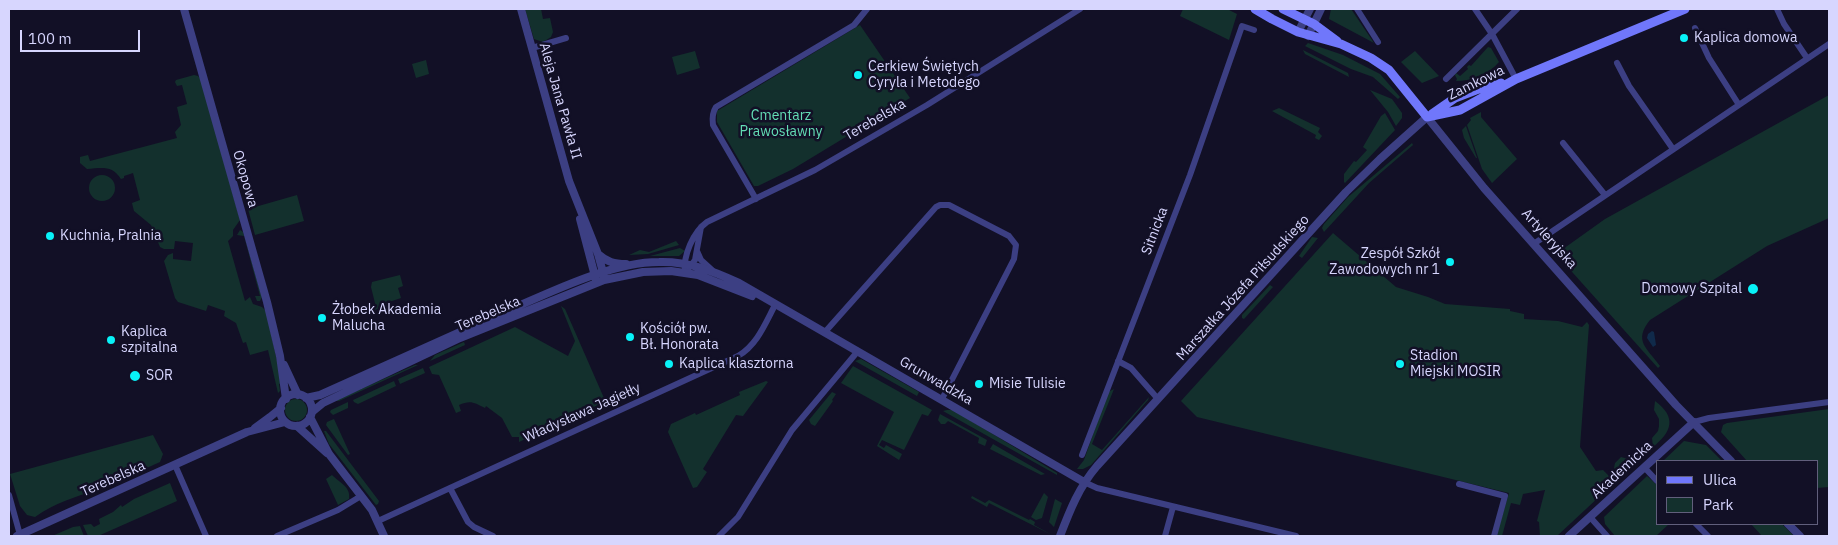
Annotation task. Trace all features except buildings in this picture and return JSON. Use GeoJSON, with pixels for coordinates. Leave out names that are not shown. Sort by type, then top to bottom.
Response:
{"type":"FeatureCollection","features":[{"type":"Feature","properties":{"kind":"main road","name":"Artyleryjska"},"geometry":{"type":"LineString","coordinates":[[1255,9],[1298,32],[1341,44],[1371,58],[1389,70],[1427,117]]}},
{"type":"Feature","properties":{"kind":"main road","name":"Artyleryjska"},"geometry":{"type":"LineString","coordinates":[[1283,9],[1314,24],[1341,44]]}},
{"type":"Feature","properties":{"kind":"main road","name":"Zamkowa"},"geometry":{"type":"LineString","coordinates":[[1427,117],[1455,98],[1516,79],[1685,9]]}},
{"type":"Feature","properties":{"kind":"street","name":"Okopowa"},"geometry":{"type":"LineString","coordinates":[[184,9],[267,302],[280,356],[286,398]]}},
{"type":"Feature","properties":{"kind":"street","name":"Aleja Jana Pawła II"},"geometry":{"type":"LineString","coordinates":[[521,9],[569,181],[598,254],[599,278]]}},
{"type":"Feature","properties":{"kind":"street"},"geometry":{"type":"LineString","coordinates":[[756,199],[714,125],[712,117],[714,110],[716,107],[858,22],[867,9]]}},
{"type":"Feature","properties":{"kind":"street","name":"Terebelska"},"geometry":{"type":"LineString","coordinates":[[702,226],[815,170],[1080,9]]}},
{"type":"Feature","properties":{"kind":"street"},"geometry":{"type":"LineString","coordinates":[[1298,32],[1310,9]]}},
{"type":"Feature","properties":{"kind":"street"},"geometry":{"type":"LineString","coordinates":[[1308,36],[1322,9]]}},
{"type":"Feature","properties":{"kind":"street"},"geometry":{"type":"LineString","coordinates":[[1357,9],[1378,42]]}},
{"type":"Feature","properties":{"kind":"street"},"geometry":{"type":"LineString","coordinates":[[1475,9],[1492,34],[1516,79]]}},
{"type":"Feature","properties":{"kind":"street"},"geometry":{"type":"LineString","coordinates":[[1446,79],[1517,9]]}},
{"type":"Feature","properties":{"kind":"street"},"geometry":{"type":"LineString","coordinates":[[1778,9],[1784,24],[1807,58]]}},
{"type":"Feature","properties":{"kind":"street","name":"Sitnicka"},"geometry":{"type":"LineString","coordinates":[[1082,454],[1190,175],[1242,26],[1254,30]]}},
{"type":"Feature","properties":{"kind":"street"},"geometry":{"type":"LineString","coordinates":[[1695,28],[1709,58],[1739,105]]}},
{"type":"Feature","properties":{"kind":"street"},"geometry":{"type":"LineString","coordinates":[[532,48],[566,38]]}},
{"type":"Feature","properties":{"kind":"street"},"geometry":{"type":"LineString","coordinates":[[1535,243],[1829,44]]}},
{"type":"Feature","properties":{"kind":"street"},"geometry":{"type":"LineString","coordinates":[[1616,63],[1629,86],[1672,149]]}},
{"type":"Feature","properties":{"kind":"street","name":"Artyleryjska"},"geometry":{"type":"LineString","coordinates":[[1427,117],[1484,188],[1535,243],[1676,405],[1730,460]]}},
{"type":"Feature","properties":{"kind":"street","name":"Marszałka Józefa Piłsudskiego"},"geometry":{"type":"LineString","coordinates":[[1084,482],[1346,192],[1427,117]]}},
{"type":"Feature","properties":{"kind":"street"},"geometry":{"type":"LineString","coordinates":[[1563,143],[1605,195]]}},
{"type":"Feature","properties":{"kind":"street","name":"Aleja Jana Pawła II"},"geometry":{"type":"LineString","coordinates":[[576,200],[599,278]]}},
{"type":"Feature","properties":{"kind":"street"},"geometry":{"type":"LineString","coordinates":[[825,332],[936,206],[949,205],[1005,234],[1016,245],[1014,259],[942,399]]}},
{"type":"Feature","properties":{"kind":"street"},"geometry":{"type":"LineString","coordinates":[[688,264],[697,251],[702,226]]}},
{"type":"Feature","properties":{"kind":"street"},"geometry":{"type":"LineString","coordinates":[[685,272],[693,235],[702,226]]}},
{"type":"Feature","properties":{"kind":"street","name":"Terebelska"},"geometry":{"type":"LineString","coordinates":[[697,251],[701,260],[714,271]]}},
{"type":"Feature","properties":{"kind":"street","name":"Terebelska"},"geometry":{"type":"LineString","coordinates":[[598,254],[606,261],[615,264],[657,262],[688,264],[714,271],[739,283],[775,305]]}},
{"type":"Feature","properties":{"kind":"street","name":"Terebelska"},"geometry":{"type":"LineString","coordinates":[[302,396],[320,395],[500,314],[638,264]]}},
{"type":"Feature","properties":{"kind":"street","name":"Terebelska"},"geometry":{"type":"LineString","coordinates":[[311,415],[323,402],[460,338],[599,278],[654,271],[685,272],[775,305]]}},
{"type":"Feature","properties":{"kind":"street","name":"Grunwaldzka"},"geometry":{"type":"LineString","coordinates":[[775,305],[1084,482]]}},
{"type":"Feature","properties":{"kind":"street","name":"Władysława Jagiełły"},"geometry":{"type":"LineString","coordinates":[[378,521],[738,356],[745,352],[754,342],[775,305]]}},
{"type":"Feature","properties":{"kind":"street"},"geometry":{"type":"LineString","coordinates":[[719,536],[738,517],[792,430],[858,351]]}},
{"type":"Feature","properties":{"kind":"street","name":"Okopowa"},"geometry":{"type":"LineString","coordinates":[[280,356],[302,396]]}},
{"type":"Feature","properties":{"kind":"street"},"geometry":{"type":"LineString","coordinates":[[1118,361],[1131,368],[1158,399]]}},
{"type":"Feature","properties":{"kind":"street"},"geometry":{"type":"LineString","coordinates":[[329,454],[311,415],[311,405],[302,396],[286,398],[281,408],[282,418],[285,422],[297,426],[329,454],[362,496],[378,521],[384,536]]}},
{"type":"Feature","properties":{"kind":"street"},"geometry":{"type":"LineString","coordinates":[[1694,422],[1709,418],[1829,402]]}},
{"type":"Feature","properties":{"kind":"street","name":"Terebelska"},"geometry":{"type":"LineString","coordinates":[[18,535],[247,432],[281,408]]}},
{"type":"Feature","properties":{"kind":"street"},"geometry":{"type":"LineString","coordinates":[[297,426],[305,423],[311,415]]}},
{"type":"Feature","properties":{"kind":"street","name":"Terebelska"},"geometry":{"type":"LineString","coordinates":[[247,432],[285,422]]}},
{"type":"Feature","properties":{"kind":"street","name":"Akademicka"},"geometry":{"type":"LineString","coordinates":[[1569,536],[1694,422]]}},
{"type":"Feature","properties":{"kind":"street"},"geometry":{"type":"LineString","coordinates":[[175,465],[206,536]]}},
{"type":"Feature","properties":{"kind":"street"},"geometry":{"type":"LineString","coordinates":[[1644,467],[1656,480]]}},
{"type":"Feature","properties":{"kind":"street"},"geometry":{"type":"LineString","coordinates":[[1060,536],[1069,511],[1084,482],[1097,488],[1296,536]]}},
{"type":"Feature","properties":{"kind":"street"},"geometry":{"type":"LineString","coordinates":[[1459,484],[1505,496],[1494,536]]}},
{"type":"Feature","properties":{"kind":"street"},"geometry":{"type":"LineString","coordinates":[[450,488],[468,522],[493,536]]}},
{"type":"Feature","properties":{"kind":"street"},"geometry":{"type":"LineString","coordinates":[[9,495],[18,535]]}},
{"type":"Feature","properties":{"kind":"street"},"geometry":{"type":"LineString","coordinates":[[277,536],[338,510],[362,496]]}},
{"type":"Feature","properties":{"kind":"street"},"geometry":{"type":"LineString","coordinates":[[1165,536],[1173,506]]}},
{"type":"Feature","properties":{"kind":"street"},"geometry":{"type":"LineString","coordinates":[[1590,517],[1607,536]]}},
{"type":"Feature","properties":{"kind":"street"},"geometry":{"type":"LineString","coordinates":[[1697,525],[1708,536]]}},
{"type":"Feature","properties":{"kind":"street"},"geometry":{"type":"LineString","coordinates":[[1789,525],[1800,536]]}},
{"type":"Feature","properties":{"kind":"green space"},"geometry":{"type":"Polygon","coordinates":[[[525,9],[541,9],[543,19],[550,18],[553,32],[551,37],[543,42],[534,39],[525,9]]]}},
{"type":"Feature","properties":{"kind":"green space"},"geometry":{"type":"Polygon","coordinates":[[[1183,9],[1227,9],[1237,14],[1229,40],[1180,16],[1183,9]]]}},
{"type":"Feature","properties":{"kind":"green space"},"geometry":{"type":"Polygon","coordinates":[[[1331,9],[1351,9],[1374,43],[1329,19],[1331,9]]]}},
{"type":"Feature","properties":{"kind":"green space","name":"Cmentarz Prawosławny"},"geometry":{"type":"Polygon","coordinates":[[[860,25],[910,98],[793,169],[758,186],[754,186],[717,122],[717,111],[860,25]]]}},
{"type":"Feature","properties":{"kind":"green space"},"geometry":{"type":"Polygon","coordinates":[[[1308,43],[1343,55],[1380,74],[1400,97],[1398,99],[1373,77],[1351,69],[1305,46],[1308,43]]]}},
{"type":"Feature","properties":{"kind":"green space"},"geometry":{"type":"Polygon","coordinates":[[[1488,47],[1491,48],[1499,62],[1480,76],[1456,81],[1456,73],[1460,76],[1488,47]]]}},
{"type":"Feature","properties":{"kind":"green space"},"geometry":{"type":"Polygon","coordinates":[[[1303,50],[1348,73],[1349,77],[1305,54],[1303,50]]]}},
{"type":"Feature","properties":{"kind":"green space"},"geometry":{"type":"Polygon","coordinates":[[[695,51],[700,68],[677,75],[672,57],[695,51]]]}},
{"type":"Feature","properties":{"kind":"green space"},"geometry":{"type":"Polygon","coordinates":[[[1415,51],[1439,76],[1422,83],[1401,62],[1415,51]]]}},
{"type":"Feature","properties":{"kind":"green space"},"geometry":{"type":"Polygon","coordinates":[[[426,60],[429,74],[416,78],[412,64],[426,60]]]}},
{"type":"Feature","properties":{"kind":"green space"},"geometry":{"type":"Polygon","coordinates":[[[194,75],[201,79],[240,220],[233,230],[233,236],[228,241],[245,301],[250,297],[253,304],[262,307],[266,311],[282,383],[279,384],[280,391],[278,393],[268,350],[250,355],[246,342],[243,343],[236,323],[224,316],[225,311],[208,305],[206,311],[178,302],[175,298],[164,261],[168,255],[173,253],[173,259],[191,261],[193,243],[175,241],[174,249],[160,247],[151,225],[134,211],[132,203],[140,200],[133,173],[121,179],[110,169],[87,169],[80,163],[80,157],[88,155],[90,161],[177,138],[175,132],[181,125],[177,107],[187,104],[182,85],[177,86],[175,82],[176,80],[194,75]]]}},
{"type":"Feature","properties":{"kind":"green space"},"geometry":{"type":"Polygon","coordinates":[[[1370,90],[1392,99],[1402,113],[1402,118],[1396,126],[1388,112],[1370,90]]]}},
{"type":"Feature","properties":{"kind":"green space"},"geometry":{"type":"Polygon","coordinates":[[[1829,95],[1829,218],[1767,246],[1650,320],[1645,327],[1642,339],[1660,366],[1658,368],[1556,254],[1605,219],[1829,95]]]}},
{"type":"Feature","properties":{"kind":"green space"},"geometry":{"type":"Polygon","coordinates":[[[1279,108],[1320,128],[1318,132],[1322,136],[1319,140],[1315,138],[1316,135],[1272,111],[1279,108]]]}},
{"type":"Feature","properties":{"kind":"green space"},"geometry":{"type":"Polygon","coordinates":[[[1481,112],[1481,117],[1517,159],[1492,183],[1482,169],[1467,125],[1471,120],[1470,118],[1481,112]]]}},
{"type":"Feature","properties":{"kind":"green space"},"geometry":{"type":"Polygon","coordinates":[[[1385,113],[1395,130],[1345,183],[1344,174],[1354,161],[1356,162],[1367,150],[1363,147],[1381,116],[1385,113]]]}},
{"type":"Feature","properties":{"kind":"green space"},"geometry":{"type":"Polygon","coordinates":[[[1466,126],[1477,158],[1464,138],[1462,130],[1466,126]]]}},
{"type":"Feature","properties":{"kind":"green space"},"geometry":{"type":"Polygon","coordinates":[[[1412,143],[1413,145],[1369,183],[1324,232],[1322,228],[1324,224],[1348,197],[1412,143]]]}},
{"type":"Feature","properties":{"kind":"green space"},"geometry":{"type":"Polygon","coordinates":[[[102,175],[111,179],[115,188],[111,197],[102,201],[93,197],[89,188],[93,179],[102,175]]]}},
{"type":"Feature","properties":{"kind":"green space"},"geometry":{"type":"Polygon","coordinates":[[[297,195],[304,221],[255,235],[248,209],[297,195]]]}},
{"type":"Feature","properties":{"kind":"green space"},"geometry":{"type":"Polygon","coordinates":[[[240,230],[243,232],[262,297],[260,301],[257,301],[255,296],[260,296],[244,236],[237,235],[240,230]]]}},
{"type":"Feature","properties":{"kind":"green space","name":"Stadion Miejski MOSIR"},"geometry":{"type":"Polygon","coordinates":[[[1333,233],[1396,287],[1445,304],[1510,309],[1510,311],[1524,314],[1524,319],[1558,321],[1582,327],[1587,322],[1589,325],[1580,447],[1596,471],[1603,470],[1615,482],[1557,536],[1540,536],[1539,522],[1537,521],[1545,490],[1523,494],[1520,505],[1511,503],[1502,536],[1496,536],[1509,493],[1197,417],[1181,401],[1333,233]]]}},
{"type":"Feature","properties":{"kind":"green space"},"geometry":{"type":"Polygon","coordinates":[[[1312,237],[1318,238],[1302,258],[1299,256],[1312,237]]]}},
{"type":"Feature","properties":{"kind":"green space"},"geometry":{"type":"Polygon","coordinates":[[[676,241],[679,245],[648,254],[629,255],[640,250],[649,252],[676,241]]]}},
{"type":"Feature","properties":{"kind":"green space"},"geometry":{"type":"Polygon","coordinates":[[[680,248],[685,251],[679,256],[650,256],[680,248]]]}},
{"type":"Feature","properties":{"kind":"green space"},"geometry":{"type":"Polygon","coordinates":[[[400,275],[403,286],[398,288],[401,298],[375,310],[371,287],[372,282],[400,275]]]}},
{"type":"Feature","properties":{"kind":"green space"},"geometry":{"type":"Polygon","coordinates":[[[1270,285],[1273,287],[1244,319],[1242,318],[1242,315],[1270,285]]]}},
{"type":"Feature","properties":{"kind":"green space"},"geometry":{"type":"Polygon","coordinates":[[[561,306],[565,309],[604,398],[600,404],[519,442],[519,437],[512,437],[502,418],[486,406],[485,408],[469,402],[459,405],[461,411],[456,413],[439,375],[432,374],[429,367],[515,327],[568,356],[575,341],[561,306]]]}},
{"type":"Feature","properties":{"kind":"green space"},"geometry":{"type":"Polygon","coordinates":[[[464,342],[465,345],[430,361],[435,355],[464,342]]]}},
{"type":"Feature","properties":{"kind":"green space"},"geometry":{"type":"Polygon","coordinates":[[[861,359],[919,392],[917,396],[855,361],[861,359]]]}},
{"type":"Feature","properties":{"kind":"green space"},"geometry":{"type":"Polygon","coordinates":[[[418,365],[339,401],[334,401],[418,365]]]}},
{"type":"Feature","properties":{"kind":"green space"},"geometry":{"type":"Polygon","coordinates":[[[853,366],[932,410],[928,416],[922,414],[904,450],[882,440],[879,445],[884,448],[886,445],[902,454],[899,460],[877,446],[894,412],[841,383],[853,366]]]}},
{"type":"Feature","properties":{"kind":"green space"},"geometry":{"type":"Polygon","coordinates":[[[423,368],[425,373],[400,384],[398,379],[423,368]]]}},
{"type":"Feature","properties":{"kind":"green space"},"geometry":{"type":"Polygon","coordinates":[[[394,381],[396,386],[358,404],[353,400],[394,381]]]}},
{"type":"Feature","properties":{"kind":"green space"},"geometry":{"type":"Polygon","coordinates":[[[766,381],[768,382],[743,416],[736,415],[703,469],[707,472],[697,487],[693,488],[668,432],[671,424],[695,413],[696,415],[740,395],[739,392],[766,381]]]}},
{"type":"Feature","properties":{"kind":"green space"},"geometry":{"type":"Polygon","coordinates":[[[1114,389],[1092,444],[1102,450],[1149,397],[1091,465],[1083,469],[1077,469],[1084,460],[1108,392],[1114,389]]]}},
{"type":"Feature","properties":{"kind":"green space"},"geometry":{"type":"Polygon","coordinates":[[[832,392],[836,394],[833,401],[815,426],[811,424],[809,420],[832,392]]]}},
{"type":"Feature","properties":{"kind":"green space"},"geometry":{"type":"Polygon","coordinates":[[[296,399],[304,402],[307,410],[304,418],[296,421],[288,418],[285,410],[288,402],[296,399]]]}},
{"type":"Feature","properties":{"kind":"green space"},"geometry":{"type":"Polygon","coordinates":[[[1655,401],[1667,413],[1669,424],[1664,436],[1653,447],[1652,438],[1658,431],[1659,426],[1659,419],[1654,410],[1655,401]]]}},
{"type":"Feature","properties":{"kind":"green space"},"geometry":{"type":"Polygon","coordinates":[[[348,402],[348,408],[333,415],[330,412],[331,410],[348,402]]]}},
{"type":"Feature","properties":{"kind":"green space"},"geometry":{"type":"Polygon","coordinates":[[[1829,409],[1829,487],[1818,488],[1818,460],[1746,460],[1721,432],[1723,425],[1829,409]]]}},
{"type":"Feature","properties":{"kind":"green space"},"geometry":{"type":"Polygon","coordinates":[[[953,410],[1057,473],[1057,475],[943,411],[953,410]]]}},
{"type":"Feature","properties":{"kind":"green space"},"geometry":{"type":"Polygon","coordinates":[[[940,414],[987,440],[985,446],[978,443],[979,438],[948,421],[945,424],[941,424],[938,420],[940,414]]]}},
{"type":"Feature","properties":{"kind":"green space"},"geometry":{"type":"Polygon","coordinates":[[[334,419],[350,454],[348,455],[326,425],[327,422],[334,419]]]}},
{"type":"Feature","properties":{"kind":"green space"},"geometry":{"type":"Polygon","coordinates":[[[324,431],[326,431],[379,501],[378,504],[376,505],[329,444],[324,431]]]}},
{"type":"Feature","properties":{"kind":"green space"},"geometry":{"type":"Polygon","coordinates":[[[153,435],[163,454],[160,462],[107,486],[58,504],[35,517],[27,515],[20,506],[10,474],[153,435]]]}},
{"type":"Feature","properties":{"kind":"green space"},"geometry":{"type":"Polygon","coordinates":[[[1684,441],[1706,445],[1721,460],[1664,460],[1684,441]]]}},
{"type":"Feature","properties":{"kind":"green space"},"geometry":{"type":"Polygon","coordinates":[[[993,444],[1045,474],[1041,475],[990,449],[993,444]]]}},
{"type":"Feature","properties":{"kind":"green space"},"geometry":{"type":"Polygon","coordinates":[[[1621,457],[1632,460],[1640,459],[1622,476],[1614,468],[1615,463],[1621,457]]]}},
{"type":"Feature","properties":{"kind":"green space"},"geometry":{"type":"Polygon","coordinates":[[[332,475],[344,486],[349,495],[349,499],[338,505],[326,479],[332,475]]]}},
{"type":"Feature","properties":{"kind":"green space"},"geometry":{"type":"Polygon","coordinates":[[[1647,476],[1656,484],[1656,525],[1668,525],[1656,536],[1615,536],[1605,524],[1604,517],[1647,476]]]}},
{"type":"Feature","properties":{"kind":"green space"},"geometry":{"type":"Polygon","coordinates":[[[170,483],[177,501],[98,536],[88,536],[83,525],[91,524],[94,527],[100,524],[99,519],[113,512],[121,505],[122,507],[134,499],[170,483]]]}},
{"type":"Feature","properties":{"kind":"green space"},"geometry":{"type":"Polygon","coordinates":[[[1044,493],[1048,497],[1042,518],[1036,520],[1031,517],[1044,493]]]}},
{"type":"Feature","properties":{"kind":"green space"},"geometry":{"type":"Polygon","coordinates":[[[972,496],[985,503],[989,500],[1030,519],[1035,522],[1034,525],[1052,535],[989,503],[987,507],[971,498],[972,496]]]}},
{"type":"Feature","properties":{"kind":"green space"},"geometry":{"type":"Polygon","coordinates":[[[1055,499],[1062,503],[1054,527],[1049,522],[1055,499]]]}},
{"type":"Feature","properties":{"kind":"green space"},"geometry":{"type":"Polygon","coordinates":[[[1752,525],[1783,525],[1794,536],[1762,536],[1752,525]]]}},
{"type":"Feature","properties":{"kind":"green space"},"geometry":{"type":"Polygon","coordinates":[[[80,526],[84,536],[52,536],[73,527],[80,526]]]}},
{"type":"Feature","properties":{"kind":"water"},"geometry":{"type":"Polygon","coordinates":[[[1652,331],[1654,332],[1656,345],[1653,347],[1647,338],[1648,334],[1652,331]]]}},
{"type":"Feature","properties":{"kind":"place","name":"Kaplica domowa"},"geometry":{"type":"Point","coordinates":[1684,38]}},
{"type":"Feature","properties":{"kind":"place","name":"Cerkiew Świętych Cyryla i Metodego"},"geometry":{"type":"Point","coordinates":[858,75]}},
{"type":"Feature","properties":{"kind":"place","name":"Kuchnia, Pralnia"},"geometry":{"type":"Point","coordinates":[50,236]}},
{"type":"Feature","properties":{"kind":"place","name":"Zespół Szkół Zawodowych nr 1"},"geometry":{"type":"Point","coordinates":[1450,262]}},
{"type":"Feature","properties":{"kind":"place","name":"Domowy Szpital"},"geometry":{"type":"Point","coordinates":[1753,289]}},
{"type":"Feature","properties":{"kind":"place","name":"Żłobek Akademia Malucha"},"geometry":{"type":"Point","coordinates":[322,318]}},
{"type":"Feature","properties":{"kind":"place","name":"Kościół pw. Bł. Honorata"},"geometry":{"type":"Point","coordinates":[630,337]}},
{"type":"Feature","properties":{"kind":"place","name":"Kaplica szpitalna"},"geometry":{"type":"Point","coordinates":[111,340]}},
{"type":"Feature","properties":{"kind":"place","name":"Kaplica klasztorna"},"geometry":{"type":"Point","coordinates":[669,364]}},
{"type":"Feature","properties":{"kind":"place","name":"Stadion Miejski MOSIR"},"geometry":{"type":"Point","coordinates":[1400,364]}},
{"type":"Feature","properties":{"kind":"place","name":"SOR"},"geometry":{"type":"Point","coordinates":[135,376]}},
{"type":"Feature","properties":{"kind":"place","name":"Misie Tulisie"},"geometry":{"type":"Point","coordinates":[979,384]}}]}
